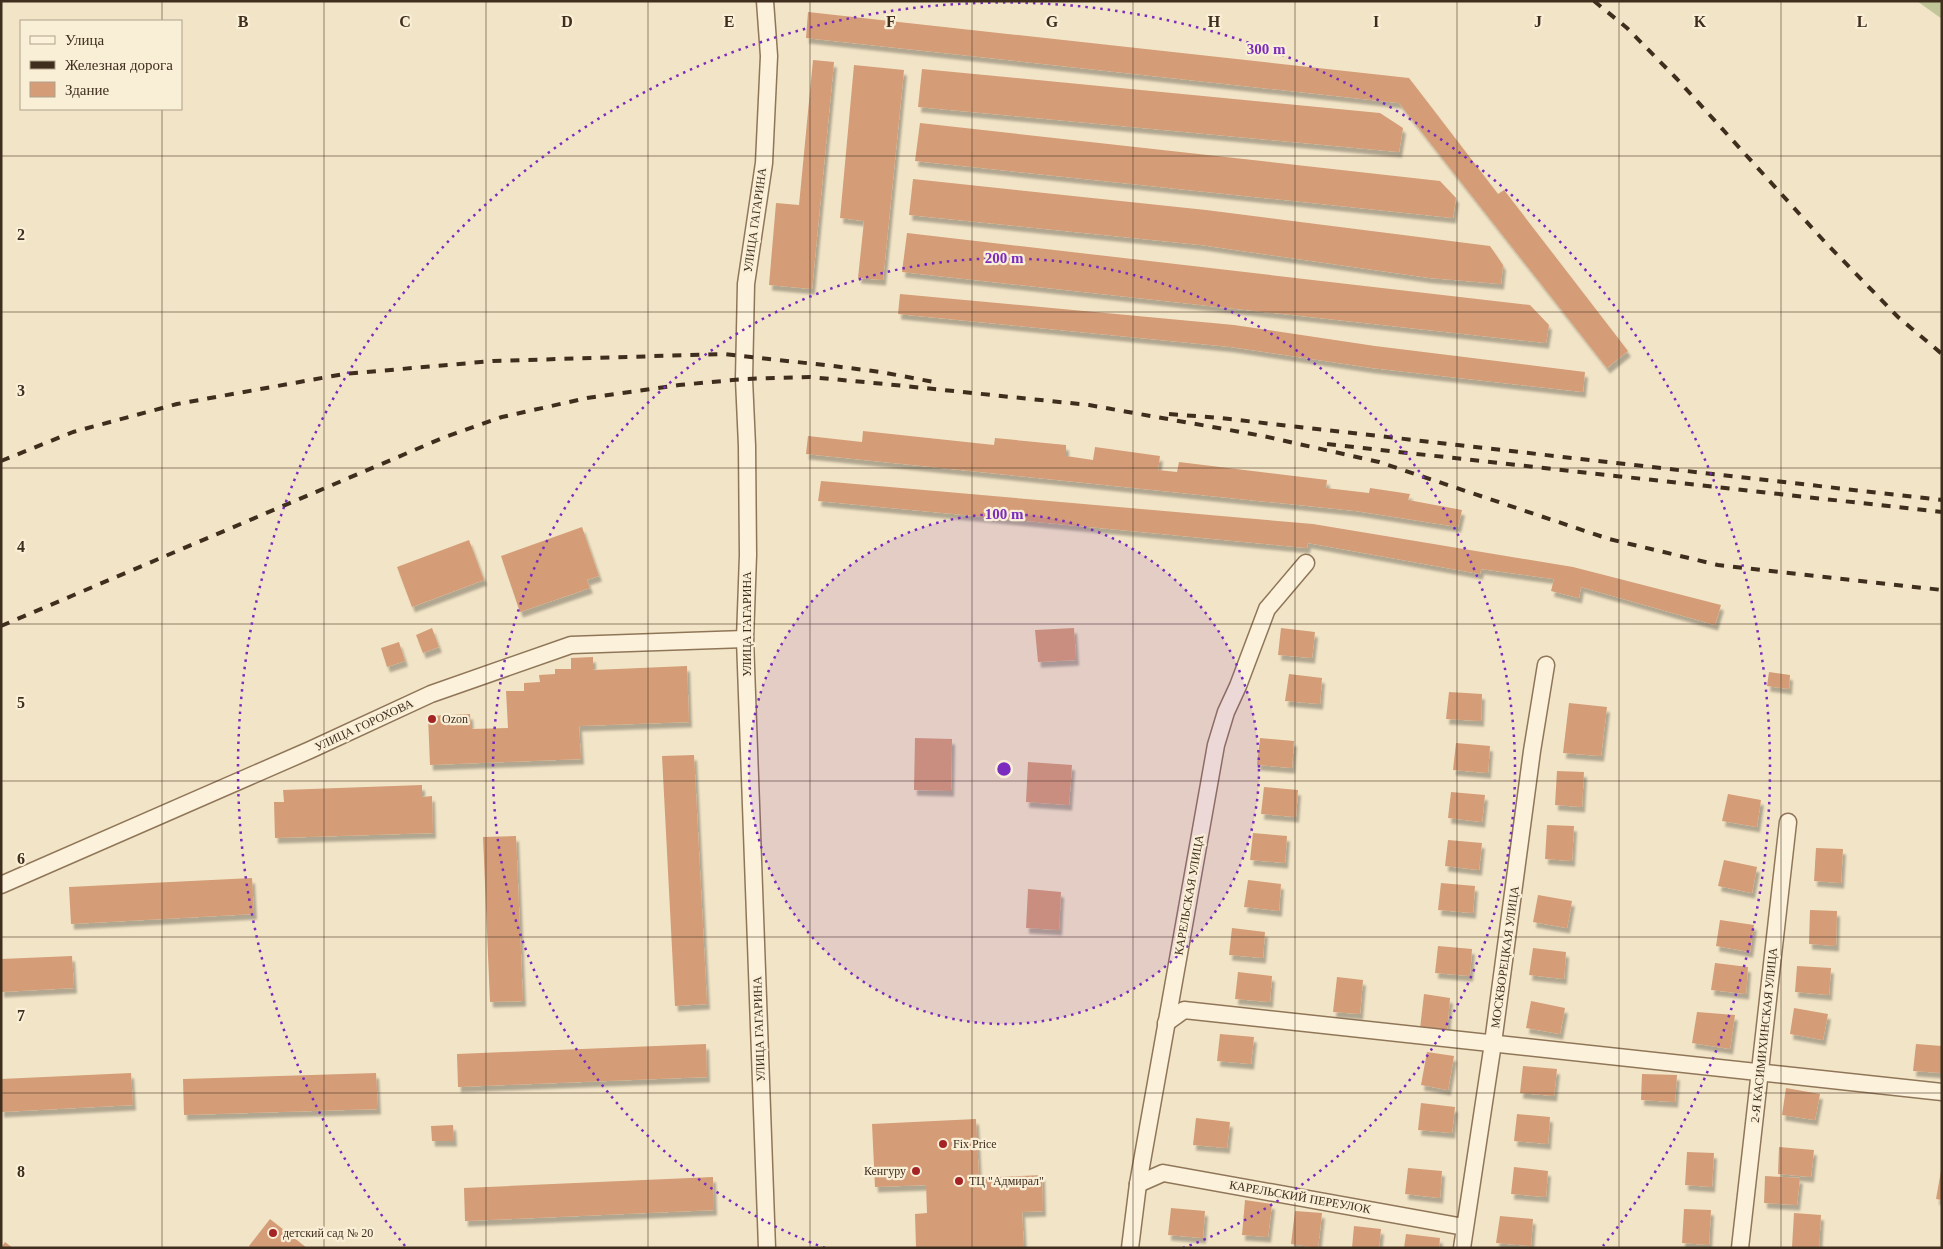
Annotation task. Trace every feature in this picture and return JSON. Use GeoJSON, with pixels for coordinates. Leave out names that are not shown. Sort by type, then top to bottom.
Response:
{"type":"FeatureCollection","features":[{"type":"Feature","properties":{"kind":"street","name":"УЛИЦА ГАГАРИНА"},"geometry":{"type":"LineString","coordinates":[[765,1],[770,56],[764,162],[746,284],[744,380],[748,555],[745,639],[767,1248]]}},
{"type":"Feature","properties":{"kind":"street","name":"КАРЕЛЬСКАЯ УЛИЦА"},"geometry":{"type":"LineString","coordinates":[[1130,1248],[1138,1184],[1216,745],[1226,712],[1238,686],[1267,609],[1306,563]]}},
{"type":"Feature","properties":{"kind":"street","name":"УЛИЦА ГОРОХОВА"},"geometry":{"type":"LineString","coordinates":[[1,884],[310,750],[431,694],[571,645],[745,639]]}},
{"type":"Feature","properties":{"kind":"street","name":"МОСКВОРЕЦКАЯ УЛИЦА"},"geometry":{"type":"LineString","coordinates":[[1462,1248],[1546,665]]}},
{"type":"Feature","properties":{"kind":"street","name":"2-Я КАСИМИХИНСКАЯ УЛИЦА"},"geometry":{"type":"LineString","coordinates":[[1740,1248],[1788,822]]}},
{"type":"Feature","properties":{"kind":"street"},"geometry":{"type":"LineString","coordinates":[[1166,1023],[1184,1010],[1942,1092]]}},
{"type":"Feature","properties":{"kind":"street","name":"КАРЕЛЬСКИЙ ПЕРЕУЛОК"},"geometry":{"type":"LineString","coordinates":[[1138,1184],[1163,1172],[1464,1227]]}},
{"type":"Feature","properties":{"kind":"green space"},"geometry":{"type":"Polygon","coordinates":[[[1917,1],[1942,1],[1942,19],[1917,1]]]}},
{"type":"Feature","properties":{"kind":"building"},"geometry":{"type":"Polygon","coordinates":[[[808,12],[1409,78],[1498,194],[1504,190],[1628,351],[1607,368],[1399,103],[806,38],[808,12]]]}},
{"type":"Feature","properties":{"kind":"building"},"geometry":{"type":"Polygon","coordinates":[[[813,60],[834,62],[812,289],[769,285],[776,203],[799,205],[813,60]]]}},
{"type":"Feature","properties":{"kind":"building"},"geometry":{"type":"Polygon","coordinates":[[[854,65],[904,70],[883,280],[858,278],[864,221],[840,218],[854,65]]]}},
{"type":"Feature","properties":{"kind":"building"},"geometry":{"type":"Polygon","coordinates":[[[922,69],[1380,113],[1403,128],[1399,152],[918,107],[922,69]]]}},
{"type":"Feature","properties":{"kind":"building"},"geometry":{"type":"Polygon","coordinates":[[[920,123],[1440,181],[1456,198],[1453,218],[915,161],[920,123]]]}},
{"type":"Feature","properties":{"kind":"building"},"geometry":{"type":"Polygon","coordinates":[[[913,179],[1206,210],[1490,246],[1503,265],[1501,284],[1430,278],[1201,245],[909,215],[913,179]]]}},
{"type":"Feature","properties":{"kind":"building"},"geometry":{"type":"Polygon","coordinates":[[[907,233],[1530,305],[1549,325],[1546,343],[902,272],[907,233]]]}},
{"type":"Feature","properties":{"kind":"building"},"geometry":{"type":"Polygon","coordinates":[[[900,294],[1234,325],[1375,346],[1585,372],[1583,392],[1372,368],[1231,347],[898,314],[900,294]]]}},
{"type":"Feature","properties":{"kind":"building"},"geometry":{"type":"Polygon","coordinates":[[[863,431],[994,445],[995,438],[1066,445],[1066,456],[1093,460],[1095,447],[1160,456],[1158,470],[1177,472],[1179,462],[1327,480],[1326,488],[1369,493],[1370,488],[1410,494],[1408,500],[1462,510],[1458,527],[1356,511],[806,454],[808,436],[862,442],[863,431]]]}},
{"type":"Feature","properties":{"kind":"building"},"geometry":{"type":"Polygon","coordinates":[[[821,481],[1313,524],[1573,567],[1721,605],[1715,625],[1581,587],[1579,598],[1551,591],[1554,579],[1481,569],[1480,574],[1308,543],[1307,548],[818,501],[821,481]]]}},
{"type":"Feature","properties":{"kind":"building"},"geometry":{"type":"Polygon","coordinates":[[[582,527],[599,576],[587,580],[590,588],[520,612],[501,556],[582,527]]]}},
{"type":"Feature","properties":{"kind":"building"},"geometry":{"type":"Polygon","coordinates":[[[469,540],[484,580],[412,607],[397,567],[469,540]]]}},
{"type":"Feature","properties":{"kind":"building"},"geometry":{"type":"Polygon","coordinates":[[[432,628],[439,647],[423,653],[416,635],[432,628]]]}},
{"type":"Feature","properties":{"kind":"building"},"geometry":{"type":"Polygon","coordinates":[[[1074,628],[1076,660],[1038,662],[1035,630],[1074,628]]]}},
{"type":"Feature","properties":{"kind":"building"},"geometry":{"type":"Polygon","coordinates":[[[1281,628],[1315,632],[1312,658],[1278,655],[1281,628]]]}},
{"type":"Feature","properties":{"kind":"building"},"geometry":{"type":"Polygon","coordinates":[[[399,642],[405,661],[387,667],[381,648],[399,642]]]}},
{"type":"Feature","properties":{"kind":"building"},"geometry":{"type":"Polygon","coordinates":[[[593,657],[593,670],[687,666],[689,722],[579,726],[581,759],[430,765],[428,716],[470,714],[471,729],[508,728],[506,691],[524,691],[524,683],[540,682],[539,675],[555,674],[555,669],[571,669],[571,658],[593,657]]]}},
{"type":"Feature","properties":{"kind":"building"},"geometry":{"type":"Polygon","coordinates":[[[1769,672],[1790,675],[1789,689],[1767,686],[1769,672]]]}},
{"type":"Feature","properties":{"kind":"building"},"geometry":{"type":"Polygon","coordinates":[[[1289,674],[1322,678],[1320,704],[1285,701],[1289,674]]]}},
{"type":"Feature","properties":{"kind":"building"},"geometry":{"type":"Polygon","coordinates":[[[1449,692],[1482,694],[1481,721],[1446,719],[1449,692]]]}},
{"type":"Feature","properties":{"kind":"building"},"geometry":{"type":"Polygon","coordinates":[[[1569,703],[1607,707],[1601,756],[1563,753],[1569,703]]]}},
{"type":"Feature","properties":{"kind":"building"},"geometry":{"type":"Polygon","coordinates":[[[915,738],[952,739],[951,791],[914,790],[915,738]]]}},
{"type":"Feature","properties":{"kind":"building"},"geometry":{"type":"Polygon","coordinates":[[[1260,738],[1294,741],[1292,768],[1257,765],[1260,738]]]}},
{"type":"Feature","properties":{"kind":"building"},"geometry":{"type":"Polygon","coordinates":[[[1456,743],[1490,746],[1488,773],[1453,770],[1456,743]]]}},
{"type":"Feature","properties":{"kind":"building"},"geometry":{"type":"Polygon","coordinates":[[[694,755],[707,1004],[675,1006],[662,756],[694,755]]]}},
{"type":"Feature","properties":{"kind":"building"},"geometry":{"type":"Polygon","coordinates":[[[1028,762],[1072,765],[1069,805],[1026,802],[1028,762]]]}},
{"type":"Feature","properties":{"kind":"building"},"geometry":{"type":"Polygon","coordinates":[[[1557,771],[1584,772],[1582,807],[1555,805],[1557,771]]]}},
{"type":"Feature","properties":{"kind":"building"},"geometry":{"type":"Polygon","coordinates":[[[422,785],[422,797],[432,796],[433,833],[275,838],[274,802],[284,802],[283,790],[422,785]]]}},
{"type":"Feature","properties":{"kind":"building"},"geometry":{"type":"Polygon","coordinates":[[[1264,787],[1298,790],[1296,817],[1261,814],[1264,787]]]}},
{"type":"Feature","properties":{"kind":"building"},"geometry":{"type":"Polygon","coordinates":[[[1451,792],[1485,795],[1482,822],[1448,818],[1451,792]]]}},
{"type":"Feature","properties":{"kind":"building"},"geometry":{"type":"Polygon","coordinates":[[[1728,794],[1761,800],[1757,827],[1722,821],[1728,794]]]}},
{"type":"Feature","properties":{"kind":"building"},"geometry":{"type":"Polygon","coordinates":[[[1547,825],[1574,826],[1572,861],[1545,859],[1547,825]]]}},
{"type":"Feature","properties":{"kind":"building"},"geometry":{"type":"Polygon","coordinates":[[[1253,833],[1287,836],[1285,863],[1250,860],[1253,833]]]}},
{"type":"Feature","properties":{"kind":"building"},"geometry":{"type":"Polygon","coordinates":[[[516,836],[523,1001],[490,1002],[483,837],[516,836]]]}},
{"type":"Feature","properties":{"kind":"building"},"geometry":{"type":"Polygon","coordinates":[[[1448,840],[1482,843],[1479,870],[1445,866],[1448,840]]]}},
{"type":"Feature","properties":{"kind":"building"},"geometry":{"type":"Polygon","coordinates":[[[1816,848],[1843,849],[1841,883],[1814,881],[1816,848]]]}},
{"type":"Feature","properties":{"kind":"building"},"geometry":{"type":"Polygon","coordinates":[[[1724,860],[1757,867],[1752,893],[1718,886],[1724,860]]]}},
{"type":"Feature","properties":{"kind":"building"},"geometry":{"type":"Polygon","coordinates":[[[252,878],[254,914],[71,924],[69,887],[252,878]]]}},
{"type":"Feature","properties":{"kind":"building"},"geometry":{"type":"Polygon","coordinates":[[[1248,880],[1281,884],[1279,911],[1244,907],[1248,880]]]}},
{"type":"Feature","properties":{"kind":"building"},"geometry":{"type":"Polygon","coordinates":[[[1441,883],[1475,886],[1473,913],[1438,910],[1441,883]]]}},
{"type":"Feature","properties":{"kind":"building"},"geometry":{"type":"Polygon","coordinates":[[[1028,889],[1061,892],[1059,930],[1026,928],[1028,889]]]}},
{"type":"Feature","properties":{"kind":"building"},"geometry":{"type":"Polygon","coordinates":[[[1538,895],[1572,901],[1567,928],[1533,922],[1538,895]]]}},
{"type":"Feature","properties":{"kind":"building"},"geometry":{"type":"Polygon","coordinates":[[[1810,910],[1837,911],[1836,946],[1809,944],[1810,910]]]}},
{"type":"Feature","properties":{"kind":"building"},"geometry":{"type":"Polygon","coordinates":[[[1720,920],[1754,925],[1750,952],[1716,946],[1720,920]]]}},
{"type":"Feature","properties":{"kind":"building"},"geometry":{"type":"Polygon","coordinates":[[[1232,928],[1265,932],[1263,958],[1229,955],[1232,928]]]}},
{"type":"Feature","properties":{"kind":"building"},"geometry":{"type":"Polygon","coordinates":[[[1438,946],[1472,949],[1470,976],[1435,973],[1438,946]]]}},
{"type":"Feature","properties":{"kind":"building"},"geometry":{"type":"Polygon","coordinates":[[[1533,948],[1566,952],[1564,979],[1529,975],[1533,948]]]}},
{"type":"Feature","properties":{"kind":"building"},"geometry":{"type":"Polygon","coordinates":[[[72,956],[74,988],[1,992],[1,959],[72,956]]]}},
{"type":"Feature","properties":{"kind":"building"},"geometry":{"type":"Polygon","coordinates":[[[1715,963],[1748,967],[1746,994],[1711,990],[1715,963]]]}},
{"type":"Feature","properties":{"kind":"building"},"geometry":{"type":"Polygon","coordinates":[[[1797,966],[1831,968],[1829,995],[1795,992],[1797,966]]]}},
{"type":"Feature","properties":{"kind":"building"},"geometry":{"type":"Polygon","coordinates":[[[1238,972],[1272,976],[1270,1002],[1235,999],[1238,972]]]}},
{"type":"Feature","properties":{"kind":"building"},"geometry":{"type":"Polygon","coordinates":[[[1337,977],[1363,980],[1360,1014],[1333,1012],[1337,977]]]}},
{"type":"Feature","properties":{"kind":"building"},"geometry":{"type":"Polygon","coordinates":[[[1424,994],[1450,998],[1447,1031],[1420,1029],[1424,994]]]}},
{"type":"Feature","properties":{"kind":"building"},"geometry":{"type":"Polygon","coordinates":[[[1531,1001],[1565,1008],[1560,1034],[1526,1028],[1531,1001]]]}},
{"type":"Feature","properties":{"kind":"building"},"geometry":{"type":"Polygon","coordinates":[[[1794,1008],[1828,1014],[1823,1040],[1790,1034],[1794,1008]]]}},
{"type":"Feature","properties":{"kind":"building"},"geometry":{"type":"Polygon","coordinates":[[[1697,1012],[1735,1015],[1730,1049],[1692,1043],[1697,1012]]]}},
{"type":"Feature","properties":{"kind":"building"},"geometry":{"type":"Polygon","coordinates":[[[1220,1034],[1254,1037],[1251,1064],[1217,1061],[1220,1034]]]}},
{"type":"Feature","properties":{"kind":"building"},"geometry":{"type":"Polygon","coordinates":[[[706,1044],[707,1077],[458,1087],[457,1054],[706,1044]]]}},
{"type":"Feature","properties":{"kind":"building"},"geometry":{"type":"Polygon","coordinates":[[[1916,1044],[1942,1046],[1942,1073],[1913,1071],[1916,1044]]]}},
{"type":"Feature","properties":{"kind":"building"},"geometry":{"type":"Polygon","coordinates":[[[1427,1052],[1454,1056],[1448,1090],[1421,1085],[1427,1052]]]}},
{"type":"Feature","properties":{"kind":"building"},"geometry":{"type":"Polygon","coordinates":[[[1523,1066],[1557,1069],[1554,1096],[1520,1093],[1523,1066]]]}},
{"type":"Feature","properties":{"kind":"building"},"geometry":{"type":"Polygon","coordinates":[[[131,1073],[133,1105],[1,1112],[1,1079],[131,1073]]]}},
{"type":"Feature","properties":{"kind":"building"},"geometry":{"type":"Polygon","coordinates":[[[376,1073],[378,1109],[184,1115],[183,1079],[376,1073]]]}},
{"type":"Feature","properties":{"kind":"building"},"geometry":{"type":"Polygon","coordinates":[[[1642,1074],[1677,1075],[1675,1102],[1641,1100],[1642,1074]]]}},
{"type":"Feature","properties":{"kind":"building"},"geometry":{"type":"Polygon","coordinates":[[[1786,1088],[1820,1094],[1815,1120],[1782,1115],[1786,1088]]]}},
{"type":"Feature","properties":{"kind":"building"},"geometry":{"type":"Polygon","coordinates":[[[1421,1103],[1455,1107],[1452,1133],[1418,1130],[1421,1103]]]}},
{"type":"Feature","properties":{"kind":"building"},"geometry":{"type":"Polygon","coordinates":[[[1517,1114],[1550,1117],[1548,1144],[1514,1141],[1517,1114]]]}},
{"type":"Feature","properties":{"kind":"building"},"geometry":{"type":"Polygon","coordinates":[[[1196,1118],[1230,1122],[1227,1148],[1193,1145],[1196,1118]]]}},
{"type":"Feature","properties":{"kind":"building","name":"ТЦ \"Адмирал\""},"geometry":{"type":"Polygon","coordinates":[[[976,1119],[979,1178],[1042,1175],[1043,1211],[1022,1212],[1024,1248],[916,1248],[915,1214],[927,1213],[926,1185],[875,1187],[872,1124],[976,1119]]]}},
{"type":"Feature","properties":{"kind":"building"},"geometry":{"type":"Polygon","coordinates":[[[453,1125],[454,1141],[432,1141],[431,1126],[453,1125]]]}},
{"type":"Feature","properties":{"kind":"building"},"geometry":{"type":"Polygon","coordinates":[[[1779,1147],[1814,1150],[1811,1177],[1778,1174],[1779,1147]]]}},
{"type":"Feature","properties":{"kind":"building"},"geometry":{"type":"Polygon","coordinates":[[[1687,1152],[1714,1153],[1712,1187],[1685,1185],[1687,1152]]]}},
{"type":"Feature","properties":{"kind":"building"},"geometry":{"type":"Polygon","coordinates":[[[1514,1167],[1548,1171],[1546,1197],[1511,1194],[1514,1167]]]}},
{"type":"Feature","properties":{"kind":"building"},"geometry":{"type":"Polygon","coordinates":[[[1408,1168],[1442,1171],[1440,1198],[1405,1194],[1408,1168]]]}},
{"type":"Feature","properties":{"kind":"building"},"geometry":{"type":"Polygon","coordinates":[[[1942,1171],[1942,1200],[1936,1199],[1942,1171]]]}},
{"type":"Feature","properties":{"kind":"building"},"geometry":{"type":"Polygon","coordinates":[[[1765,1176],[1800,1178],[1797,1205],[1764,1203],[1765,1176]]]}},
{"type":"Feature","properties":{"kind":"building"},"geometry":{"type":"Polygon","coordinates":[[[713,1177],[714,1210],[465,1221],[464,1188],[713,1177]]]}},
{"type":"Feature","properties":{"kind":"building"},"geometry":{"type":"Polygon","coordinates":[[[1245,1200],[1272,1204],[1268,1237],[1242,1235],[1245,1200]]]}},
{"type":"Feature","properties":{"kind":"building"},"geometry":{"type":"Polygon","coordinates":[[[1171,1208],[1205,1211],[1203,1238],[1168,1235],[1171,1208]]]}},
{"type":"Feature","properties":{"kind":"building"},"geometry":{"type":"Polygon","coordinates":[[[1684,1209],[1711,1210],[1709,1245],[1682,1243],[1684,1209]]]}},
{"type":"Feature","properties":{"kind":"building"},"geometry":{"type":"Polygon","coordinates":[[[1295,1211],[1322,1213],[1318,1248],[1291,1244],[1295,1211]]]}},
{"type":"Feature","properties":{"kind":"building"},"geometry":{"type":"Polygon","coordinates":[[[1794,1213],[1821,1215],[1819,1248],[1792,1247],[1794,1213]]]}},
{"type":"Feature","properties":{"kind":"building"},"geometry":{"type":"Polygon","coordinates":[[[1500,1216],[1533,1219],[1531,1246],[1496,1243],[1500,1216]]]}},
{"type":"Feature","properties":{"kind":"building","name":"детский сад № 20"},"geometry":{"type":"Polygon","coordinates":[[[270,1219],[307,1248],[251,1248],[249,1246],[270,1219]]]}},
{"type":"Feature","properties":{"kind":"building"},"geometry":{"type":"Polygon","coordinates":[[[1354,1226],[1381,1229],[1379,1248],[1352,1248],[1354,1226]]]}},
{"type":"Feature","properties":{"kind":"building"},"geometry":{"type":"Polygon","coordinates":[[[1406,1234],[1440,1238],[1439,1248],[1404,1248],[1406,1234]]]}},
{"type":"Feature","properties":{"kind":"building"},"geometry":{"type":"Polygon","coordinates":[[[5,1242],[13,1248],[1,1248],[5,1242]]]}},
{"type":"Feature","properties":{"kind":"railway"},"geometry":{"type":"LineString","coordinates":[[1594,1],[1627,28],[1677,79],[1824,241],[1898,317],[1942,354]]}},
{"type":"Feature","properties":{"kind":"railway"},"geometry":{"type":"LineString","coordinates":[[1,461],[73,432],[177,404],[344,374],[493,361],[724,354],[881,372],[939,383]]}},
{"type":"Feature","properties":{"kind":"railway"},"geometry":{"type":"LineString","coordinates":[[1,626],[445,437],[502,417],[587,398],[679,385],[744,379],[810,377],[1089,405],[1263,436],[1379,462],[1609,539],[1718,565],[1942,590]]}},
{"type":"Feature","properties":{"kind":"railway"},"geometry":{"type":"LineString","coordinates":[[1169,414],[1220,418],[1942,500]]}},
{"type":"Feature","properties":{"kind":"railway"},"geometry":{"type":"LineString","coordinates":[[1327,444],[1942,512]]}},
{"type":"Feature","properties":{"kind":"place","name":"Ozon"},"geometry":{"type":"Point","coordinates":[432,719]}},
{"type":"Feature","properties":{"kind":"place","name":"Fix Price"},"geometry":{"type":"Point","coordinates":[943,1144]}},
{"type":"Feature","properties":{"kind":"place","name":"Кенгуру"},"geometry":{"type":"Point","coordinates":[916,1171]}},
{"type":"Feature","properties":{"kind":"place","name":"ТЦ \"Адмирал\""},"geometry":{"type":"Point","coordinates":[959,1181]}},
{"type":"Feature","properties":{"kind":"place","name":"детский сад № 20"},"geometry":{"type":"Point","coordinates":[273,1233]}}]}
